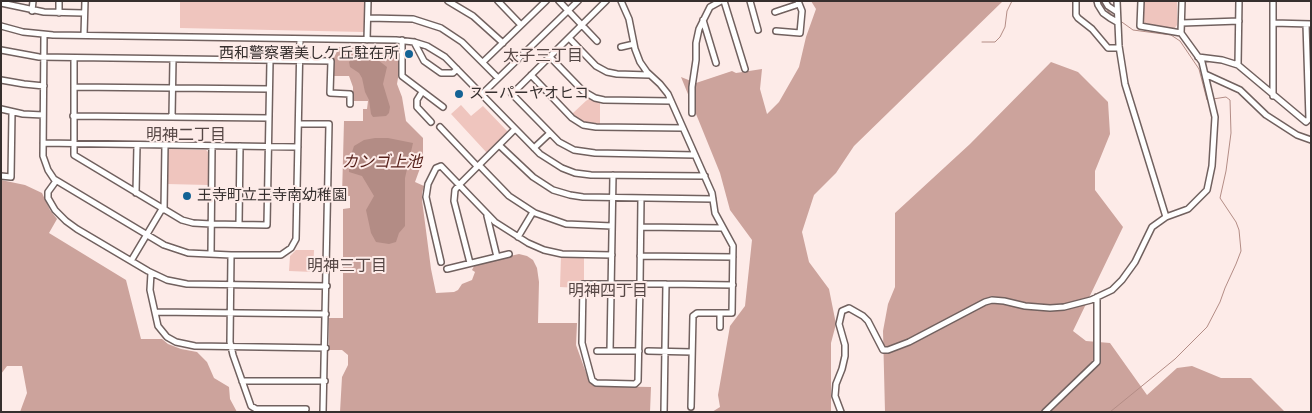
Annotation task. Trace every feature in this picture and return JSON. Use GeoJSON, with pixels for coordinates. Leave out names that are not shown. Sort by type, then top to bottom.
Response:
{"type":"FeatureCollection","features":[{"type":"Feature","properties":{"kind":"street"},"geometry":{"type":"LineString","coordinates":[[32,1],[32,11]]}},
{"type":"Feature","properties":{"kind":"street"},"geometry":{"type":"LineString","coordinates":[[59,1],[59,13]]}},
{"type":"Feature","properties":{"kind":"street"},"geometry":{"type":"LineString","coordinates":[[84,36],[85,1]]}},
{"type":"Feature","properties":{"kind":"street"},"geometry":{"type":"LineString","coordinates":[[367,40],[368,1]]}},
{"type":"Feature","properties":{"kind":"street"},"geometry":{"type":"LineString","coordinates":[[448,1],[474,16],[503,43]]}},
{"type":"Feature","properties":{"kind":"street"},"geometry":{"type":"LineString","coordinates":[[498,1],[521,25]]}},
{"type":"Feature","properties":{"kind":"street"},"geometry":{"type":"LineString","coordinates":[[503,6],[508,1]]}},
{"type":"Feature","properties":{"kind":"street"},"geometry":{"type":"LineString","coordinates":[[483,62],[546,1]]}},
{"type":"Feature","properties":{"kind":"street"},"geometry":{"type":"LineString","coordinates":[[559,1],[597,41]]}},
{"type":"Feature","properties":{"kind":"street"},"geometry":{"type":"LineString","coordinates":[[482,94],[578,1]]}},
{"type":"Feature","properties":{"kind":"street"},"geometry":{"type":"LineString","coordinates":[[606,1],[512,94],[564,145],[583,152],[695,155]]}},
{"type":"Feature","properties":{"kind":"street"},"geometry":{"type":"LineString","coordinates":[[621,1],[629,19],[640,62],[664,88],[671,101],[712,193],[715,213],[733,246],[732,313],[697,313],[693,316],[691,407]]}},
{"type":"Feature","properties":{"kind":"street"},"geometry":{"type":"LineString","coordinates":[[692,113],[696,43],[703,20],[710,7],[715,3],[722,1],[745,69]]}},
{"type":"Feature","properties":{"kind":"street"},"geometry":{"type":"LineString","coordinates":[[750,1],[758,30]]}},
{"type":"Feature","properties":{"kind":"street"},"geometry":{"type":"LineString","coordinates":[[1076,1],[1075,10],[1078,18],[1092,29],[1108,48],[1119,48]]}},
{"type":"Feature","properties":{"kind":"street"},"geometry":{"type":"LineString","coordinates":[[1097,1],[1103,13],[1117,22]]}},
{"type":"Feature","properties":{"kind":"street"},"geometry":{"type":"LineString","coordinates":[[1105,1],[1108,6],[1117,12]]}},
{"type":"Feature","properties":{"kind":"street"},"geometry":{"type":"LineString","coordinates":[[1117,1],[1119,48],[1129,100],[1166,217]]}},
{"type":"Feature","properties":{"kind":"street"},"geometry":{"type":"LineString","coordinates":[[1141,1],[1140,26],[1181,33]]}},
{"type":"Feature","properties":{"kind":"street"},"geometry":{"type":"LineString","coordinates":[[841,412],[835,396],[836,384],[845,356],[845,345],[839,324],[842,311],[849,308],[863,316],[868,321],[883,350],[888,350],[909,342],[992,300],[1050,308],[1075,305],[1112,290],[1135,262],[1152,227],[1166,217],[1188,209],[1207,190],[1212,166],[1215,117],[1205,74],[1198,57],[1181,33],[1182,1]]}},
{"type":"Feature","properties":{"kind":"street"},"geometry":{"type":"LineString","coordinates":[[1238,66],[1239,1]]}},
{"type":"Feature","properties":{"kind":"street"},"geometry":{"type":"LineString","coordinates":[[1273,1],[1273,96]]}},
{"type":"Feature","properties":{"kind":"street"},"geometry":{"type":"LineString","coordinates":[[775,12],[799,2],[802,11],[800,33],[776,31]]}},
{"type":"Feature","properties":{"kind":"street"},"geometry":{"type":"LineString","coordinates":[[1,3],[32,11],[84,13]]}},
{"type":"Feature","properties":{"kind":"street"},"geometry":{"type":"LineString","coordinates":[[368,18],[412,19],[430,23],[455,36],[498,78]]}},
{"type":"Feature","properties":{"kind":"street"},"geometry":{"type":"LineString","coordinates":[[703,20],[716,63]]}},
{"type":"Feature","properties":{"kind":"street"},"geometry":{"type":"LineString","coordinates":[[1182,23],[1238,21]]}},
{"type":"Feature","properties":{"kind":"street"},"geometry":{"type":"LineString","coordinates":[[1198,57],[1222,60],[1238,66],[1306,122],[1309,119],[1309,24],[1273,23]]}},
{"type":"Feature","properties":{"kind":"street"},"geometry":{"type":"LineString","coordinates":[[1,26],[23,32],[84,36],[402,40],[414,42],[431,48],[445,57],[534,148],[546,159],[568,171],[586,175],[705,176]]}},
{"type":"Feature","properties":{"kind":"street"},"geometry":{"type":"LineString","coordinates":[[44,34],[43,143],[44,161],[50,174],[56,181],[164,245],[188,253],[231,255],[278,255],[287,251],[294,243],[297,231],[300,39]]}},
{"type":"Feature","properties":{"kind":"street"},"geometry":{"type":"LineString","coordinates":[[568,38],[596,66],[603,70],[614,74],[650,75]]}},
{"type":"Feature","properties":{"kind":"street"},"geometry":{"type":"LineString","coordinates":[[402,40],[402,76],[443,107]]}},
{"type":"Feature","properties":{"kind":"street"},"geometry":{"type":"LineString","coordinates":[[414,42],[423,59],[443,74],[457,69]]}},
{"type":"Feature","properties":{"kind":"street"},"geometry":{"type":"LineString","coordinates":[[621,47],[634,44]]}},
{"type":"Feature","properties":{"kind":"street"},"geometry":{"type":"LineString","coordinates":[[423,59],[425,53],[431,48]]}},
{"type":"Feature","properties":{"kind":"street"},"geometry":{"type":"LineString","coordinates":[[1,50],[26,56],[44,57],[331,62],[330,94],[350,94],[350,104]]}},
{"type":"Feature","properties":{"kind":"street"},"geometry":{"type":"LineString","coordinates":[[550,56],[583,91],[592,97],[604,100],[671,101]]}},
{"type":"Feature","properties":{"kind":"street"},"geometry":{"type":"LineString","coordinates":[[74,58],[73,153],[76,158],[163,210],[188,222],[267,225],[270,61]]}},
{"type":"Feature","properties":{"kind":"street"},"geometry":{"type":"LineString","coordinates":[[172,117],[173,59]]}},
{"type":"Feature","properties":{"kind":"street"},"geometry":{"type":"LineString","coordinates":[[1205,74],[1240,90],[1266,115],[1297,135],[1311,140]]}},
{"type":"Feature","properties":{"kind":"street"},"geometry":{"type":"LineString","coordinates":[[531,75],[572,118],[583,125],[596,127],[683,128]]}},
{"type":"Feature","properties":{"kind":"street"},"geometry":{"type":"LineString","coordinates":[[1,80],[44,86]]}},
{"type":"Feature","properties":{"kind":"street"},"geometry":{"type":"LineString","coordinates":[[74,87],[269,89]]}},
{"type":"Feature","properties":{"kind":"street"},"geometry":{"type":"LineString","coordinates":[[422,92],[416,100],[417,107],[431,122]]}},
{"type":"Feature","properties":{"kind":"street"},"geometry":{"type":"LineString","coordinates":[[1,109],[43,115]]}},
{"type":"Feature","properties":{"kind":"street"},"geometry":{"type":"LineString","coordinates":[[1,176],[12,177],[12,112]]}},
{"type":"Feature","properties":{"kind":"street"},"geometry":{"type":"LineString","coordinates":[[73,116],[269,118]]}},
{"type":"Feature","properties":{"kind":"street"},"geometry":{"type":"LineString","coordinates":[[299,124],[329,124],[326,348],[323,412]]}},
{"type":"Feature","properties":{"kind":"street"},"geometry":{"type":"LineString","coordinates":[[440,128],[509,196],[533,212],[566,224],[612,226]]}},
{"type":"Feature","properties":{"kind":"street"},"geometry":{"type":"LineString","coordinates":[[470,263],[454,201],[456,190],[515,129]]}},
{"type":"Feature","properties":{"kind":"street"},"geometry":{"type":"LineString","coordinates":[[534,148],[550,133]]}},
{"type":"Feature","properties":{"kind":"street"},"geometry":{"type":"LineString","coordinates":[[43,143],[298,147]]}},
{"type":"Feature","properties":{"kind":"street"},"geometry":{"type":"LineString","coordinates":[[136,194],[137,144]]}},
{"type":"Feature","properties":{"kind":"street"},"geometry":{"type":"LineString","coordinates":[[131,261],[163,210],[165,145]]}},
{"type":"Feature","properties":{"kind":"street"},"geometry":{"type":"LineString","coordinates":[[499,145],[528,173],[553,190],[577,197],[713,199]]}},
{"type":"Feature","properties":{"kind":"street"},"geometry":{"type":"LineString","coordinates":[[211,254],[212,146]]}},
{"type":"Feature","properties":{"kind":"street"},"geometry":{"type":"LineString","coordinates":[[239,224],[240,146]]}},
{"type":"Feature","properties":{"kind":"street"},"geometry":{"type":"LineString","coordinates":[[441,262],[426,202],[427,189],[436,168],[441,166],[504,229],[537,247],[562,254],[612,255]]}},
{"type":"Feature","properties":{"kind":"street"},"geometry":{"type":"LineString","coordinates":[[610,351],[613,175]]}},
{"type":"Feature","properties":{"kind":"street"},"geometry":{"type":"LineString","coordinates":[[56,181],[47,194],[60,215],[77,228],[131,261],[167,280],[181,284],[326,286]]}},
{"type":"Feature","properties":{"kind":"street"},"geometry":{"type":"LineString","coordinates":[[641,198],[640,227],[640,284],[638,381],[635,384],[596,384],[592,380],[582,343],[583,284],[611,284],[640,284],[666,284],[732,285]]}},
{"type":"Feature","properties":{"kind":"street"},"geometry":{"type":"LineString","coordinates":[[518,237],[533,212]]}},
{"type":"Feature","properties":{"kind":"street"},"geometry":{"type":"LineString","coordinates":[[487,214],[497,257]]}},
{"type":"Feature","properties":{"kind":"street"},"geometry":{"type":"LineString","coordinates":[[640,227],[723,228]]}},
{"type":"Feature","properties":{"kind":"street"},"geometry":{"type":"LineString","coordinates":[[447,269],[509,254]]}},
{"type":"Feature","properties":{"kind":"street"},"geometry":{"type":"LineString","coordinates":[[231,255],[231,347],[253,408],[270,410],[306,409]]}},
{"type":"Feature","properties":{"kind":"street"},"geometry":{"type":"LineString","coordinates":[[640,256],[733,257]]}},
{"type":"Feature","properties":{"kind":"street"},"geometry":{"type":"LineString","coordinates":[[151,273],[150,290],[160,330],[171,340],[188,346],[326,348]]}},
{"type":"Feature","properties":{"kind":"street"},"geometry":{"type":"LineString","coordinates":[[664,412],[666,284]]}},
{"type":"Feature","properties":{"kind":"street"},"geometry":{"type":"LineString","coordinates":[[1045,412],[1097,362],[1098,297]]}},
{"type":"Feature","properties":{"kind":"street"},"geometry":{"type":"LineString","coordinates":[[155,312],[326,314]]}},
{"type":"Feature","properties":{"kind":"street"},"geometry":{"type":"LineString","coordinates":[[720,313],[720,327]]}},
{"type":"Feature","properties":{"kind":"street"},"geometry":{"type":"LineString","coordinates":[[597,350],[639,351]]}},
{"type":"Feature","properties":{"kind":"street"},"geometry":{"type":"LineString","coordinates":[[648,351],[692,352]]}},
{"type":"Feature","properties":{"kind":"street"},"geometry":{"type":"LineString","coordinates":[[242,381],[325,381]]}},
{"type":"Feature","properties":{"kind":"shaded area"},"geometry":{"type":"Polygon","coordinates":[[[180,1],[365,1],[364,32],[180,28],[180,1]]]}},
{"type":"Feature","properties":{"kind":"shaded area"},"geometry":{"type":"Polygon","coordinates":[[[811,1],[1003,1],[854,146],[836,173],[814,195],[802,232],[809,262],[829,289],[836,324],[831,343],[831,412],[712,412],[720,407],[718,395],[730,326],[745,306],[752,240],[730,210],[720,173],[681,77],[696,83],[732,71],[736,73],[762,69],[760,89],[767,114],[779,102],[799,67],[806,37],[816,9],[811,1]]]}},
{"type":"Feature","properties":{"kind":"shaded area"},"geometry":{"type":"Polygon","coordinates":[[[1142,1],[1177,1],[1177,25],[1174,29],[1145,24],[1143,21],[1142,1]]]}},
{"type":"Feature","properties":{"kind":"shaded area"},"geometry":{"type":"Polygon","coordinates":[[[339,47],[398,49],[400,66],[397,84],[402,97],[406,121],[423,138],[423,160],[415,182],[424,186],[422,200],[436,293],[454,292],[462,284],[472,280],[475,272],[472,270],[475,264],[519,254],[527,256],[533,260],[537,268],[539,282],[538,323],[577,323],[576,345],[589,381],[596,386],[651,387],[650,412],[340,412],[342,377],[348,365],[348,355],[342,350],[329,350],[329,318],[343,318],[343,209],[350,208],[350,196],[342,196],[344,121],[363,121],[363,109],[367,109],[368,101],[353,101],[353,87],[349,76],[333,76],[333,60],[339,47]]]}},
{"type":"Feature","properties":{"kind":"shaded area"},"geometry":{"type":"Polygon","coordinates":[[[1051,62],[1078,72],[1108,102],[1110,134],[1095,171],[1095,190],[1123,227],[1073,331],[1086,341],[1110,343],[1147,395],[1177,368],[1192,366],[1221,378],[1251,378],[1285,412],[885,412],[883,331],[888,304],[895,287],[895,213],[970,144],[1051,62]]]}},
{"type":"Feature","properties":{"kind":"shaded area"},"geometry":{"type":"Polygon","coordinates":[[[589,98],[600,101],[600,124],[585,123],[572,114],[589,98]]]}},
{"type":"Feature","properties":{"kind":"shaded area"},"geometry":{"type":"Polygon","coordinates":[[[461,105],[471,116],[483,106],[509,133],[487,153],[451,114],[461,105]]]}},
{"type":"Feature","properties":{"kind":"shaded area"},"geometry":{"type":"Polygon","coordinates":[[[167,150],[206,150],[208,152],[208,185],[167,184],[167,150]]]}},
{"type":"Feature","properties":{"kind":"shaded area"},"geometry":{"type":"Polygon","coordinates":[[[1,180],[25,185],[42,193],[50,210],[57,219],[49,233],[126,280],[141,339],[162,339],[168,344],[181,349],[197,352],[207,362],[214,378],[229,387],[230,399],[237,412],[20,412],[27,393],[22,366],[7,366],[1,374],[1,180]]]}},
{"type":"Feature","properties":{"kind":"shaded area"},"geometry":{"type":"Polygon","coordinates":[[[296,250],[314,250],[313,272],[289,271],[290,256],[296,250]]]}},
{"type":"Feature","properties":{"kind":"shaded area"},"geometry":{"type":"Polygon","coordinates":[[[561,256],[584,257],[584,280],[580,280],[579,288],[560,287],[561,256]]]}},
{"type":"Feature","properties":{"kind":"water"},"geometry":{"type":"Polygon","coordinates":[[[365,50],[387,67],[383,84],[390,107],[389,113],[386,116],[373,117],[362,78],[359,73],[350,67],[349,62],[352,58],[365,50]]]}},
{"type":"Feature","properties":{"kind":"water","name":"カンゴ上池"},"geometry":{"type":"Polygon","coordinates":[[[388,138],[413,143],[405,178],[405,226],[399,233],[396,242],[389,244],[376,242],[371,233],[366,210],[374,196],[362,176],[349,172],[349,161],[354,146],[364,140],[388,138]]]}},
{"type":"Feature","properties":{"kind":"waterway"},"geometry":{"type":"LineString","coordinates":[[982,42],[995,42],[1000,37],[1005,27],[1007,11],[1012,1]]}},
{"type":"Feature","properties":{"kind":"waterway"},"geometry":{"type":"LineString","coordinates":[[1101,1],[1116,18]]}},
{"type":"Feature","properties":{"kind":"waterway"},"geometry":{"type":"LineString","coordinates":[[1119,20],[1133,30],[1171,35],[1180,41],[1199,69],[1207,100],[1209,100]]}},
{"type":"Feature","properties":{"kind":"waterway"},"geometry":{"type":"LineString","coordinates":[[1110,412],[1175,359],[1207,327],[1220,302],[1241,251],[1239,230],[1236,222],[1220,198],[1231,133],[1230,100],[1226,97],[1213,99]]}},
{"type":"Feature","properties":{"kind":"place","name":"西和警察署美しケ丘駐在所"},"geometry":{"type":"Point","coordinates":[409,54]}},
{"type":"Feature","properties":{"kind":"place","name":"スーパーヤオヒコ"},"geometry":{"type":"Point","coordinates":[459,94]}},
{"type":"Feature","properties":{"kind":"place","name":"王寺町立王寺南幼稚園"},"geometry":{"type":"Point","coordinates":[187,196]}},
{"type":"Feature","properties":{"kind":"district","name":"太子三丁目"},"geometry":{"type":"Point","coordinates":[543,57]}},
{"type":"Feature","properties":{"kind":"district","name":"明神二丁目"},"geometry":{"type":"Point","coordinates":[186,136]}},
{"type":"Feature","properties":{"kind":"district","name":"明神三丁目"},"geometry":{"type":"Point","coordinates":[347,267]}},
{"type":"Feature","properties":{"kind":"district","name":"明神四丁目"},"geometry":{"type":"Point","coordinates":[608,292]}}]}
